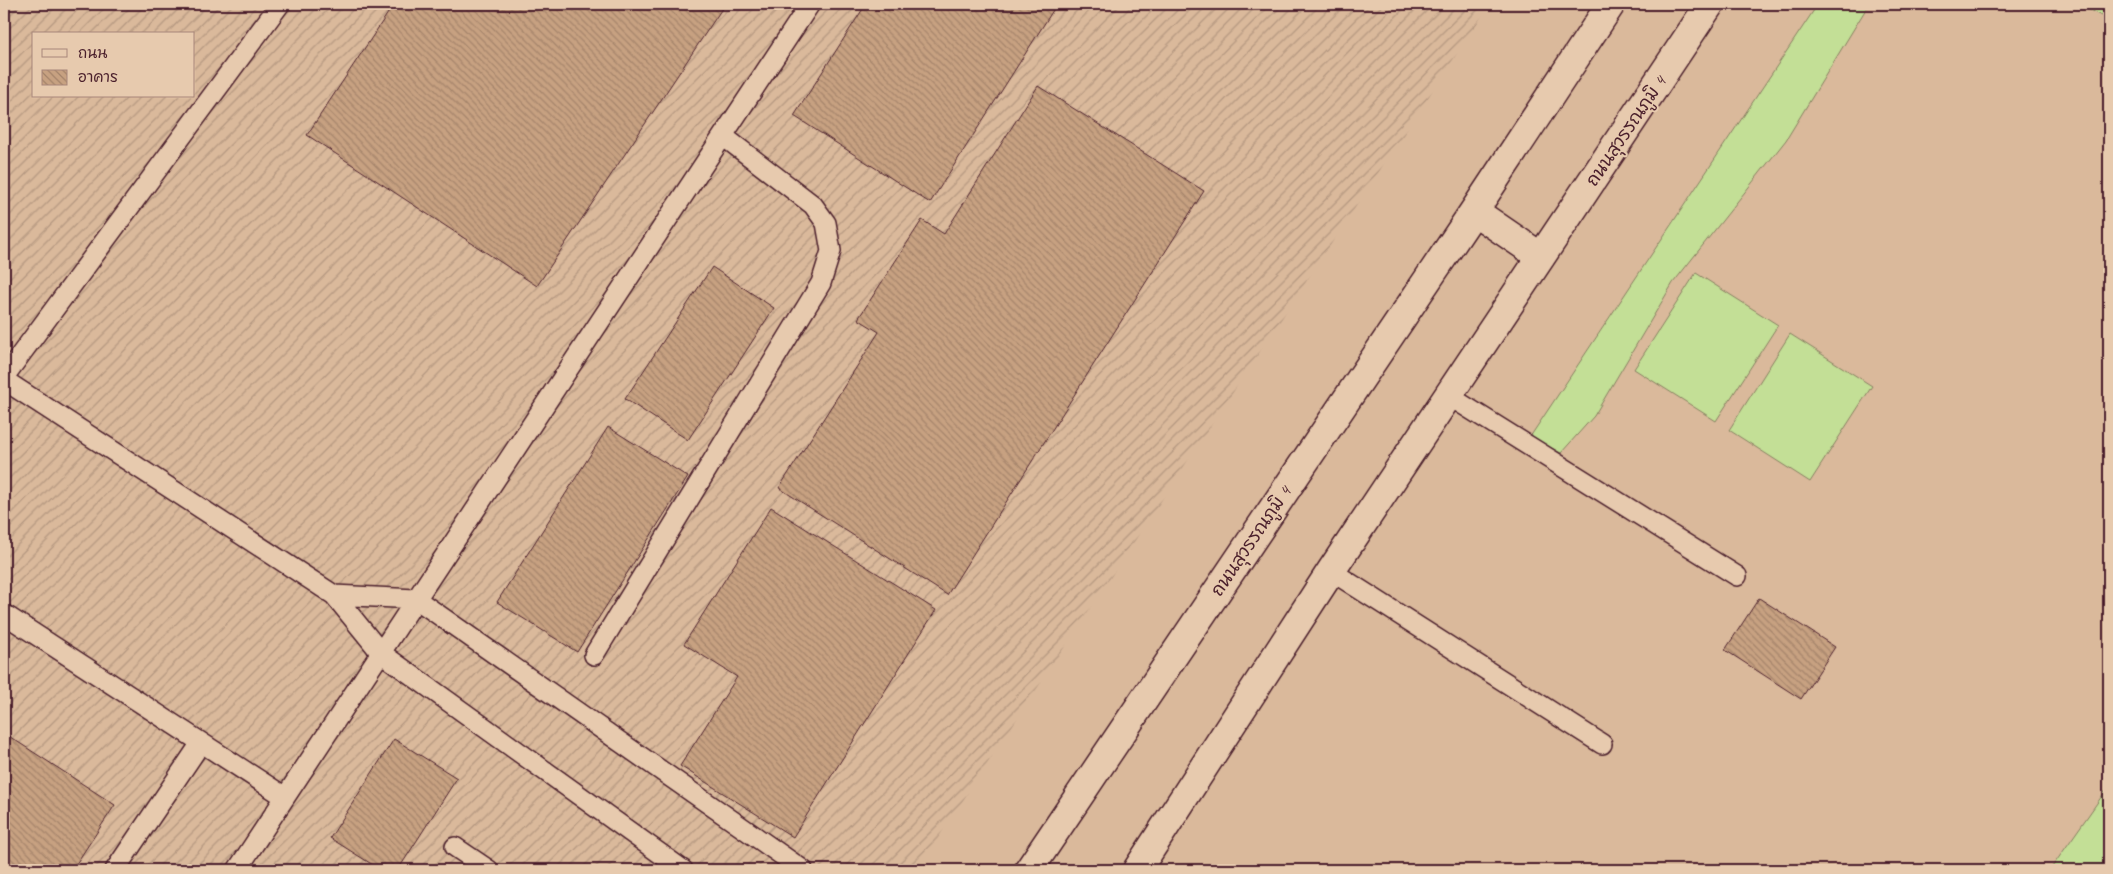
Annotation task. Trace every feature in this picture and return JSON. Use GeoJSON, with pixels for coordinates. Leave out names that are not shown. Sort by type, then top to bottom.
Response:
{"type":"FeatureCollection","features":[{"type":"Feature","properties":{"kind":"street","name":"ถนนสุวรรณภูมิ 4"},"geometry":{"type":"LineString","coordinates":[[1029,870],[1474,211],[1611,4]]}},
{"type":"Feature","properties":{"kind":"street","name":"ถนนสุวรรณภูมิ 4"},"geometry":{"type":"LineString","coordinates":[[1137,870],[1331,571],[1710,4]]}},
{"type":"Feature","properties":{"kind":"street"},"geometry":{"type":"LineString","coordinates":[[1474,211],[1541,257]]}},
{"type":"Feature","properties":{"kind":"lane"},"geometry":{"type":"LineString","coordinates":[[280,4],[4,379],[334,595],[381,653],[683,870]]}},
{"type":"Feature","properties":{"kind":"lane"},"geometry":{"type":"LineString","coordinates":[[237,870],[810,4]]}},
{"type":"Feature","properties":{"kind":"lane"},"geometry":{"type":"LineString","coordinates":[[594,655],[820,283],[831,251],[826,223],[813,205],[723,136]]}},
{"type":"Feature","properties":{"kind":"lane"},"geometry":{"type":"LineString","coordinates":[[1449,396],[1737,576]]}},
{"type":"Feature","properties":{"kind":"lane"},"geometry":{"type":"LineString","coordinates":[[1331,571],[1602,744]]}},
{"type":"Feature","properties":{"kind":"lane"},"geometry":{"type":"LineString","coordinates":[[334,595],[416,599],[793,868]]}},
{"type":"Feature","properties":{"kind":"lane"},"geometry":{"type":"LineString","coordinates":[[4,614],[285,797]]}},
{"type":"Feature","properties":{"kind":"lane"},"geometry":{"type":"LineString","coordinates":[[115,870],[202,743]]}},
{"type":"Feature","properties":{"kind":"lane"},"geometry":{"type":"LineString","coordinates":[[455,846],[489,870]]}},
{"type":"Feature","properties":{"kind":"shaded area"},"geometry":{"type":"Polygon","coordinates":[[[4,4],[2109,4],[2109,870],[4,870],[4,4]]]}},
{"type":"Feature","properties":{"kind":"shaded area"},"geometry":{"type":"Polygon","coordinates":[[[4,4],[1490,4],[917,870],[4,870],[4,4]]]}},
{"type":"Feature","properties":{"kind":"green space"},"geometry":{"type":"Polygon","coordinates":[[[1818,4],[1869,4],[1786,140],[1673,283],[1594,416],[1561,453],[1530,437],[1818,4]]]}},
{"type":"Feature","properties":{"kind":"green space"},"geometry":{"type":"Polygon","coordinates":[[[2078,4],[2109,4],[2109,20],[2078,4]]]}},
{"type":"Feature","properties":{"kind":"green space"},"geometry":{"type":"Polygon","coordinates":[[[1696,273],[1778,325],[1716,421],[1634,369],[1696,273]]]}},
{"type":"Feature","properties":{"kind":"green space"},"geometry":{"type":"Polygon","coordinates":[[[1790,334],[1872,386],[1810,482],[1729,430],[1790,334]]]}},
{"type":"Feature","properties":{"kind":"green space"},"geometry":{"type":"Polygon","coordinates":[[[2109,786],[2109,870],[2050,870],[2109,786]]]}},
{"type":"Feature","properties":{"kind":"building"},"geometry":{"type":"Polygon","coordinates":[[[394,4],[725,4],[537,286],[307,135],[394,4]]]}},
{"type":"Feature","properties":{"kind":"building"},"geometry":{"type":"Polygon","coordinates":[[[866,4],[1057,4],[930,203],[794,116],[866,4]]]}},
{"type":"Feature","properties":{"kind":"building"},"geometry":{"type":"Polygon","coordinates":[[[1038,86],[1204,191],[947,595],[779,488],[879,332],[858,319],[922,220],[944,234],[1038,86]]]}},
{"type":"Feature","properties":{"kind":"building"},"geometry":{"type":"Polygon","coordinates":[[[712,267],[774,308],[688,440],[625,399],[712,267]]]}},
{"type":"Feature","properties":{"kind":"building"},"geometry":{"type":"Polygon","coordinates":[[[608,427],[688,477],[577,652],[497,602],[608,427]]]}},
{"type":"Feature","properties":{"kind":"building"},"geometry":{"type":"Polygon","coordinates":[[[771,507],[936,610],[793,837],[680,766],[737,677],[684,644],[771,507]]]}},
{"type":"Feature","properties":{"kind":"building"},"geometry":{"type":"Polygon","coordinates":[[[1759,598],[1835,647],[1801,699],[1725,650],[1759,598]]]}},
{"type":"Feature","properties":{"kind":"building"},"geometry":{"type":"Polygon","coordinates":[[[4,733],[115,805],[72,870],[4,870],[4,733]]]}},
{"type":"Feature","properties":{"kind":"building"},"geometry":{"type":"Polygon","coordinates":[[[394,739],[457,778],[398,870],[381,870],[330,838],[394,739]]]}}]}
